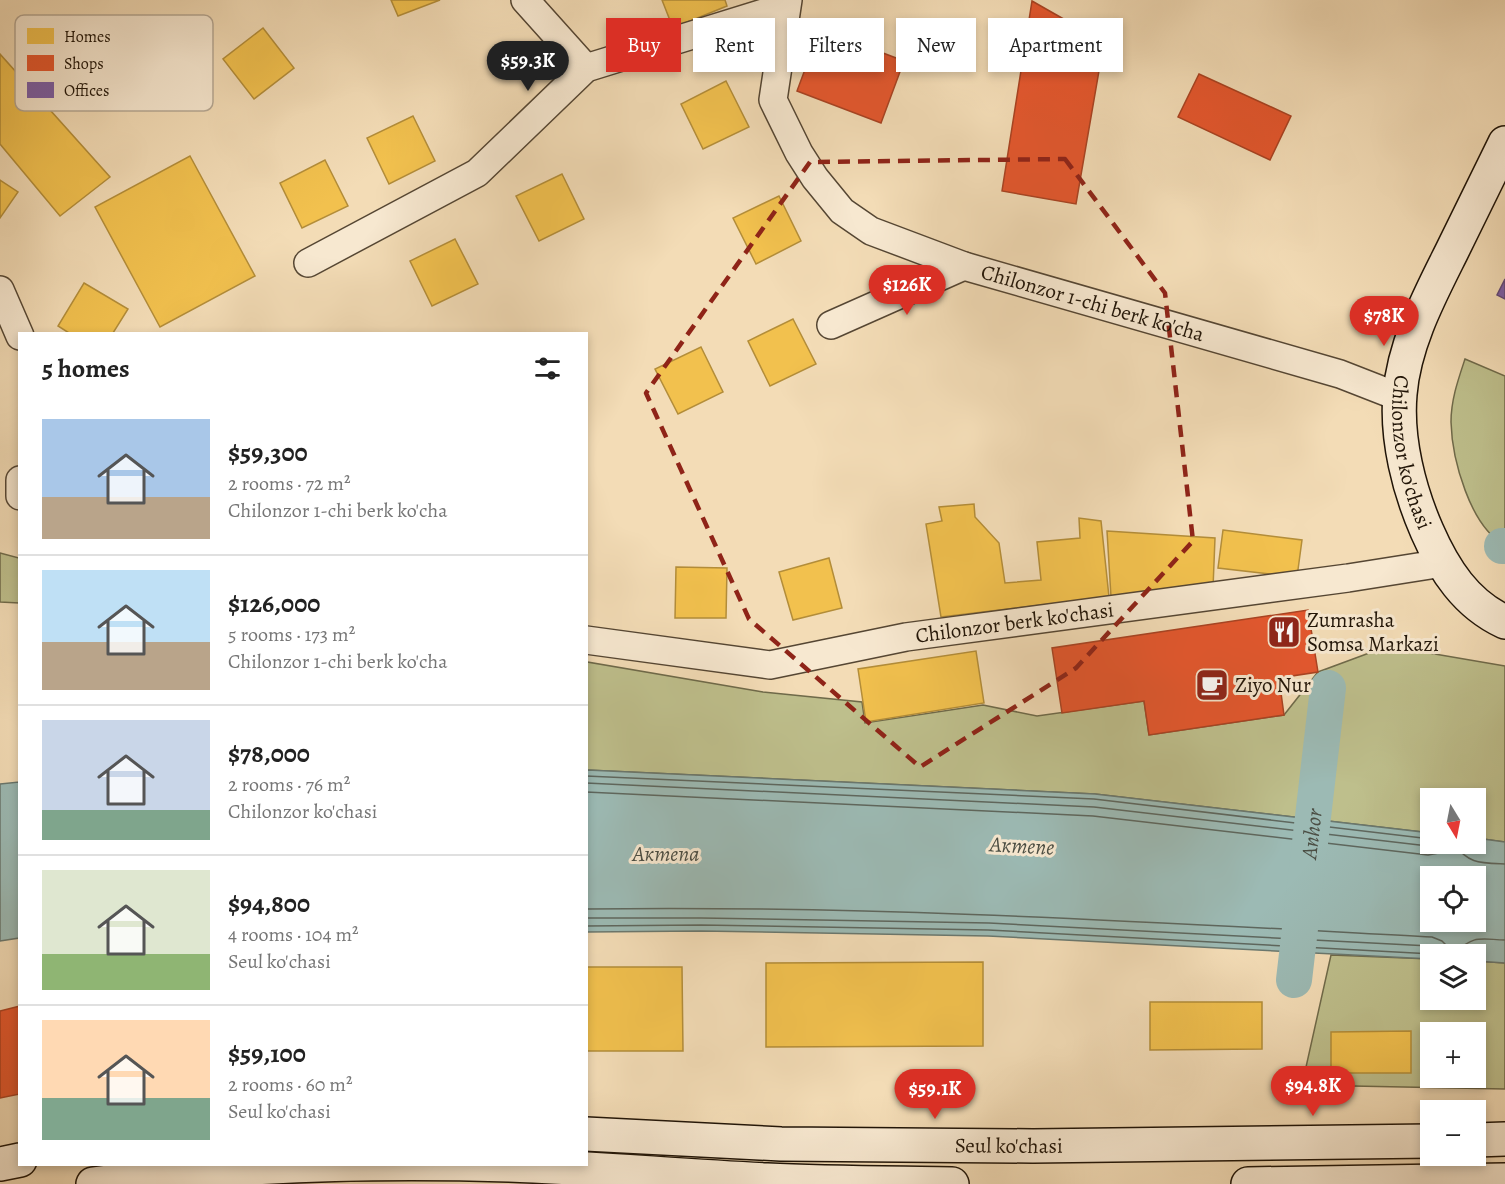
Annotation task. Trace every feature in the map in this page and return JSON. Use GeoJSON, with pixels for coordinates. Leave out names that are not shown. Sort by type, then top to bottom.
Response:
{"type":"FeatureCollection","features":[{"type":"Feature","properties":{"kind":"main road","name":"Chilonzor ko'chasi"},"geometry":{"type":"LineString","coordinates":[[1505,143],[1425,305],[1405,364],[1399,397],[1401,432],[1410,481],[1424,523],[1443,563],[1458,585],[1477,605],[1505,622]]}},
{"type":"Feature","properties":{"kind":"main road"},"geometry":{"type":"LineString","coordinates":[[1443,563],[1480,591],[1505,601]]}},
{"type":"Feature","properties":{"kind":"main road","name":"Seul ko'chasi"},"geometry":{"type":"LineString","coordinates":[[588,1134],[781,1144],[1033,1146],[1420,1141]]}},
{"type":"Feature","properties":{"kind":"main road"},"geometry":{"type":"LineString","coordinates":[[1486,1140],[1505,1139]]}},
{"type":"Feature","properties":{"kind":"main road"},"geometry":{"type":"LineString","coordinates":[[0,1164],[18,1160]]}},
{"type":"Feature","properties":{"kind":"main road","name":"Seul ko'chasi"},"geometry":{"type":"LineString","coordinates":[[93,1184],[161,1175],[240,1169],[366,1166]]}},
{"type":"Feature","properties":{"kind":"main road","name":"Seul ko'chasi"},"geometry":{"type":"LineString","coordinates":[[511,1166],[770,1180],[952,1184]]}},
{"type":"Feature","properties":{"kind":"main road"},"geometry":{"type":"LineString","coordinates":[[1248,1184],[1505,1180]]}},
{"type":"Feature","properties":{"kind":"street"},"geometry":{"type":"LineString","coordinates":[[525,0],[586,68]]}},
{"type":"Feature","properties":{"kind":"street"},"geometry":{"type":"LineString","coordinates":[[308,263],[477,173],[586,68],[787,3]]}},
{"type":"Feature","properties":{"kind":"street","name":"Chilonzor 1-chi berk ko'cha"},"geometry":{"type":"LineString","coordinates":[[787,3],[773,100],[799,153],[815,178],[842,211],[872,231],[964,266],[1340,374],[1399,397]]}},
{"type":"Feature","properties":{"kind":"street"},"geometry":{"type":"LineString","coordinates":[[831,325],[964,266]]}},
{"type":"Feature","properties":{"kind":"street"},"geometry":{"type":"LineString","coordinates":[[0,290],[18,332]]}},
{"type":"Feature","properties":{"kind":"street","name":"Chilonzor berk ko'chasi"},"geometry":{"type":"LineString","coordinates":[[588,640],[770,666],[906,637],[1348,579],[1443,563]]}},
{"type":"Feature","properties":{"kind":"highlighted area"},"geometry":{"type":"Polygon","coordinates":[[[1065,159],[1165,293],[1193,541],[1076,668],[920,767],[749,619],[646,393],[810,162],[1065,159]]]}},
{"type":"Feature","properties":{"kind":"green space"},"geometry":{"type":"Polygon","coordinates":[[[1465,359],[1505,376],[1505,545],[1493,536],[1473,508],[1465,491],[1455,454],[1451,414],[1455,390],[1465,359]]]}},
{"type":"Feature","properties":{"kind":"green space"},"geometry":{"type":"Polygon","coordinates":[[[0,553],[18,558],[18,603],[0,602],[0,553]]]}},
{"type":"Feature","properties":{"kind":"green space"},"geometry":{"type":"Polygon","coordinates":[[[1388,646],[1505,666],[1505,842],[1486,839],[1486,788],[1420,788],[1420,832],[1095,794],[588,770],[588,662],[763,692],[862,702],[865,723],[983,705],[1037,716],[1144,701],[1149,735],[1284,715],[1318,672],[1388,646]]]}},
{"type":"Feature","properties":{"kind":"green space"},"geometry":{"type":"Polygon","coordinates":[[[1331,955],[1420,959],[1420,1010],[1486,1010],[1486,962],[1505,963],[1505,1089],[1454,1088],[1486,1088],[1486,1022],[1420,1022],[1420,1087],[1302,1085],[1331,955]]]}},
{"type":"Feature","properties":{"kind":"water","name":"Актепа"},"geometry":{"type":"Polygon","coordinates":[[[588,770],[1095,794],[1420,832],[1420,854],[1486,854],[1486,839],[1505,842],[1505,963],[1486,962],[1486,944],[1420,944],[1420,958],[988,936],[701,931],[588,932],[588,770]]]}},
{"type":"Feature","properties":{"kind":"water"},"geometry":{"type":"Polygon","coordinates":[[[18,782],[18,938],[0,941],[0,784],[18,782]]]}},
{"type":"Feature","properties":{"kind":"building: Homes"},"geometry":{"type":"Polygon","coordinates":[[[391,0],[440,0],[398,16],[391,0]]]}},
{"type":"Feature","properties":{"kind":"building: Homes"},"geometry":{"type":"Polygon","coordinates":[[[662,0],[725,0],[727,6],[681,25],[681,18],[669,18],[662,0]]]}},
{"type":"Feature","properties":{"kind":"building: Homes"},"geometry":{"type":"Polygon","coordinates":[[[263,28],[294,68],[254,99],[223,59],[263,28]]]}},
{"type":"Feature","properties":{"kind":"building: Homes"},"geometry":{"type":"Polygon","coordinates":[[[0,54],[15,71],[15,111],[51,111],[110,177],[60,216],[0,144],[0,54]]]}},
{"type":"Feature","properties":{"kind":"building: Homes"},"geometry":{"type":"Polygon","coordinates":[[[726,81],[749,127],[703,149],[681,104],[726,81]]]}},
{"type":"Feature","properties":{"kind":"building: Homes"},"geometry":{"type":"Polygon","coordinates":[[[413,116],[435,161],[389,184],[367,138],[413,116]]]}},
{"type":"Feature","properties":{"kind":"building: Homes"},"geometry":{"type":"Polygon","coordinates":[[[190,156],[255,276],[160,327],[95,207],[190,156]]]}},
{"type":"Feature","properties":{"kind":"building: Homes"},"geometry":{"type":"Polygon","coordinates":[[[325,160],[348,206],[302,228],[280,183],[325,160]]]}},
{"type":"Feature","properties":{"kind":"building: Homes"},"geometry":{"type":"Polygon","coordinates":[[[562,174],[584,219],[539,241],[516,196],[562,174]]]}},
{"type":"Feature","properties":{"kind":"building: Homes"},"geometry":{"type":"Polygon","coordinates":[[[0,180],[18,192],[0,218],[0,180]]]}},
{"type":"Feature","properties":{"kind":"building: Homes"},"geometry":{"type":"Polygon","coordinates":[[[779,196],[801,241],[756,264],[733,218],[779,196]]]}},
{"type":"Feature","properties":{"kind":"building: Homes"},"geometry":{"type":"Polygon","coordinates":[[[455,239],[478,284],[432,306],[410,261],[455,239]]]}},
{"type":"Feature","properties":{"kind":"building: Homes"},"geometry":{"type":"Polygon","coordinates":[[[84,283],[128,309],[114,332],[67,332],[58,326],[84,283]]]}},
{"type":"Feature","properties":{"kind":"building: Homes"},"geometry":{"type":"Polygon","coordinates":[[[793,319],[816,364],[770,386],[748,341],[793,319]]]}},
{"type":"Feature","properties":{"kind":"building: Homes"},"geometry":{"type":"Polygon","coordinates":[[[701,347],[723,392],[678,414],[655,369],[701,347]]]}},
{"type":"Feature","properties":{"kind":"building: Homes"},"geometry":{"type":"Polygon","coordinates":[[[974,504],[975,517],[999,543],[1005,583],[1041,580],[1037,542],[1080,538],[1079,518],[1101,521],[1109,597],[941,617],[926,524],[942,521],[939,507],[974,504]]]}},
{"type":"Feature","properties":{"kind":"building: Homes"},"geometry":{"type":"Polygon","coordinates":[[[1223,530],[1302,540],[1297,577],[1218,568],[1223,530]]]}},
{"type":"Feature","properties":{"kind":"building: Homes"},"geometry":{"type":"Polygon","coordinates":[[[1107,531],[1215,538],[1213,588],[1111,597],[1107,531]]]}},
{"type":"Feature","properties":{"kind":"building: Homes"},"geometry":{"type":"Polygon","coordinates":[[[829,558],[842,608],[793,620],[779,572],[829,558]]]}},
{"type":"Feature","properties":{"kind":"building: Homes"},"geometry":{"type":"Polygon","coordinates":[[[676,567],[727,568],[726,618],[675,618],[676,567]]]}},
{"type":"Feature","properties":{"kind":"building: Homes"},"geometry":{"type":"Polygon","coordinates":[[[976,651],[984,703],[866,722],[858,669],[976,651]]]}},
{"type":"Feature","properties":{"kind":"building: Homes"},"geometry":{"type":"Polygon","coordinates":[[[983,962],[983,1046],[766,1047],[766,963],[983,962]]]}},
{"type":"Feature","properties":{"kind":"building: Homes"},"geometry":{"type":"Polygon","coordinates":[[[588,967],[682,967],[683,1051],[588,1051],[588,967]]]}},
{"type":"Feature","properties":{"kind":"building: Homes"},"geometry":{"type":"Polygon","coordinates":[[[1150,1002],[1262,1002],[1262,1049],[1150,1050],[1150,1002]]]}},
{"type":"Feature","properties":{"kind":"building: Homes"},"geometry":{"type":"Polygon","coordinates":[[[1411,1031],[1411,1073],[1331,1073],[1331,1032],[1411,1031]]]}},
{"type":"Feature","properties":{"kind":"building: Shops"},"geometry":{"type":"Polygon","coordinates":[[[1032,1],[1062,18],[1029,18],[1032,1]]]}},
{"type":"Feature","properties":{"kind":"building: Shops"},"geometry":{"type":"Polygon","coordinates":[[[884,53],[896,58],[896,72],[900,72],[881,123],[797,91],[804,72],[884,72],[884,53]]]}},
{"type":"Feature","properties":{"kind":"building: Shops"},"geometry":{"type":"Polygon","coordinates":[[[1021,72],[1099,72],[1076,204],[1002,191],[1021,72]]]}},
{"type":"Feature","properties":{"kind":"building: Shops"},"geometry":{"type":"Polygon","coordinates":[[[1199,74],[1291,116],[1270,160],[1178,117],[1199,74]]]}},
{"type":"Feature","properties":{"kind":"building: Shops"},"geometry":{"type":"Polygon","coordinates":[[[1308,610],[1318,672],[1279,678],[1284,715],[1149,735],[1144,701],[1062,713],[1052,648],[1308,610]]]}},
{"type":"Feature","properties":{"kind":"building: Shops"},"geometry":{"type":"Polygon","coordinates":[[[18,1006],[18,1094],[0,1098],[0,1011],[18,1006]]]}},
{"type":"Feature","properties":{"kind":"building: Offices"},"geometry":{"type":"Polygon","coordinates":[[[1505,279],[1505,299],[1497,295],[1505,279]]]}},
{"type":"Feature","properties":{"kind":"waterway","name":"Anhor"},"geometry":{"type":"LineString","coordinates":[[1294,980],[1328,688]]}},
{"type":"Feature","properties":{"kind":"place","name":"Zumrasha Somsa Markazi"},"geometry":{"type":"Point","coordinates":[1284,632]}},
{"type":"Feature","properties":{"kind":"place","name":"Ziyo Nur"},"geometry":{"type":"Point","coordinates":[1212,685]}},
{"type":"Feature","properties":{"kind":"water label","name":"Актепе"},"geometry":{"type":"Point","coordinates":[1022,845]}}]}
